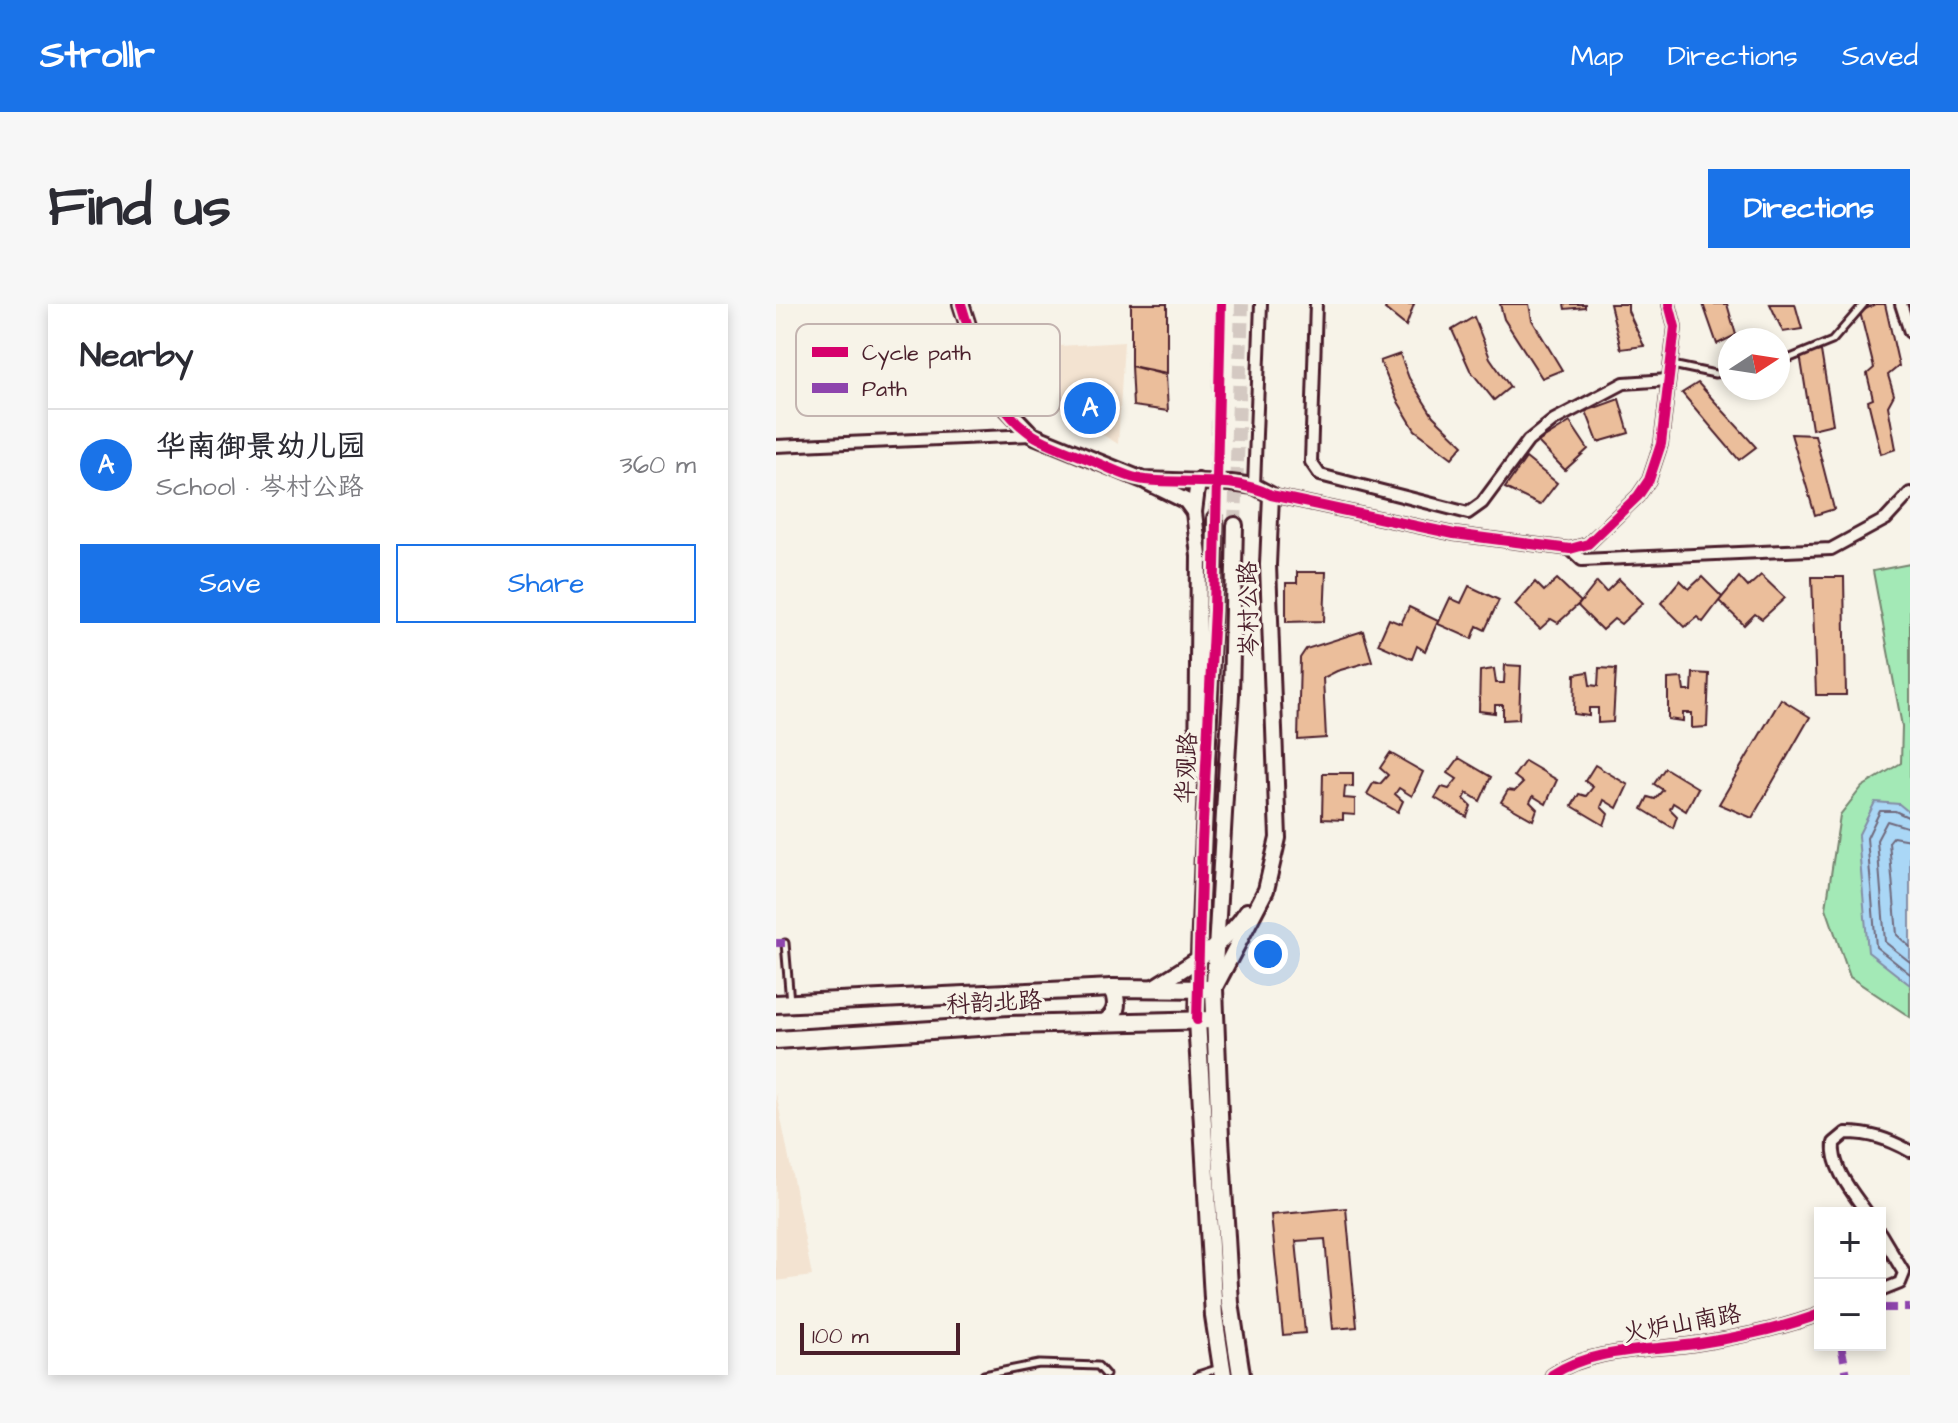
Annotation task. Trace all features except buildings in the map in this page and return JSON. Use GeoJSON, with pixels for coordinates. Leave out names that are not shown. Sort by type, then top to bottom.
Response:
{"type":"FeatureCollection","features":[{"type":"Feature","properties":{"kind":"main road","name":"科韵北路"},"geometry":{"type":"LineString","coordinates":[[783,1003],[1112,988],[1206,988]]}},
{"type":"Feature","properties":{"kind":"main road"},"geometry":{"type":"LineString","coordinates":[[1106,1022],[1116,1011],[1112,988]]}},
{"type":"Feature","properties":{"kind":"main road","name":"华观路"},"geometry":{"type":"LineString","coordinates":[[1206,988],[1214,1020],[1230,1303],[1241,1375]]}},
{"type":"Feature","properties":{"kind":"main road","name":"华观路"},"geometry":{"type":"LineString","coordinates":[[1197,1020],[1211,1275],[1222,1372]]}},
{"type":"Feature","properties":{"kind":"main road","name":"科韵北路"},"geometry":{"type":"LineString","coordinates":[[776,1040],[997,1026],[1214,1020]]}},
{"type":"Feature","properties":{"kind":"street"},"geometry":{"type":"LineString","coordinates":[[961,304],[967,324]]}},
{"type":"Feature","properties":{"kind":"street"},"geometry":{"type":"LineString","coordinates":[[1254,486],[1261,304]]}},
{"type":"Feature","properties":{"kind":"street"},"geometry":{"type":"LineString","coordinates":[[1316,304],[1311,462],[1320,475],[1468,513],[1482,503],[1528,441],[1554,420],[1624,383],[1668,380]]}},
{"type":"Feature","properties":{"kind":"street"},"geometry":{"type":"LineString","coordinates":[[1143,480],[1254,486],[1271,495],[1454,534],[1570,549],[1588,544],[1638,496],[1649,480],[1661,444],[1675,327],[1669,304]]}},
{"type":"Feature","properties":{"kind":"street"},"geometry":{"type":"LineString","coordinates":[[1901,304],[1910,332]]}},
{"type":"Feature","properties":{"kind":"street"},"geometry":{"type":"LineString","coordinates":[[1012,416],[1032,435],[1143,480],[1186,501],[1194,512]]}},
{"type":"Feature","properties":{"kind":"street"},"geometry":{"type":"LineString","coordinates":[[776,446],[1032,435]]}},
{"type":"Feature","properties":{"kind":"street"},"geometry":{"type":"LineString","coordinates":[[1198,481],[1194,512],[1199,556],[1196,744],[1201,857]]}},
{"type":"Feature","properties":{"kind":"street"},"geometry":{"type":"LineString","coordinates":[[1570,549],[1582,560],[1831,549],[1886,519],[1910,493]]}},
{"type":"Feature","properties":{"kind":"street","name":"岑村公路"},"geometry":{"type":"LineString","coordinates":[[1206,988],[1266,890],[1278,838],[1268,565],[1271,495]]}},
{"type":"Feature","properties":{"kind":"street","name":"华观路"},"geometry":{"type":"LineString","coordinates":[[1206,988],[1199,959],[1215,518]]}},
{"type":"Feature","properties":{"kind":"street","name":"华观路"},"geometry":{"type":"LineString","coordinates":[[1197,1020],[1216,943],[1231,694],[1235,525]]}},
{"type":"Feature","properties":{"kind":"street"},"geometry":{"type":"LineString","coordinates":[[1154,987],[1199,959],[1241,921],[1263,883],[1278,838]]}},
{"type":"Feature","properties":{"kind":"street"},"geometry":{"type":"LineString","coordinates":[[1863,1207],[1843,1178],[1833,1152],[1834,1143],[1846,1133],[1866,1133],[1887,1138],[1910,1151]]}},
{"type":"Feature","properties":{"kind":"street"},"geometry":{"type":"LineString","coordinates":[[1886,1243],[1904,1273],[1900,1283],[1886,1289]]}},
{"type":"Feature","properties":{"kind":"street","name":"火炉山南路"},"geometry":{"type":"LineString","coordinates":[[1552,1375],[1588,1359],[1704,1343],[1814,1316]]}},
{"type":"Feature","properties":{"kind":"lane"},"geometry":{"type":"LineString","coordinates":[[1790,358],[1832,341],[1864,304]]}},
{"type":"Feature","properties":{"kind":"lane"},"geometry":{"type":"LineString","coordinates":[[1670,364],[1718,374]]}},
{"type":"Feature","properties":{"kind":"lane"},"geometry":{"type":"LineString","coordinates":[[783,1003],[785,943]]}},
{"type":"Feature","properties":{"kind":"lane"},"geometry":{"type":"LineString","coordinates":[[984,1375],[1039,1364],[1098,1366],[1106,1375]]}},
{"type":"Feature","properties":{"kind":"lane"},"geometry":{"type":"LineString","coordinates":[[1198,1375],[1222,1372]]}},
{"type":"Feature","properties":{"kind":"shaded area"},"geometry":{"type":"Polygon","coordinates":[[[1124,342],[1118,444],[1060,408],[1060,346],[1124,342]]]}},
{"type":"Feature","properties":{"kind":"shaded area"},"geometry":{"type":"Polygon","coordinates":[[[776,1093],[812,1276],[776,1281],[776,1093]]]}},
{"type":"Feature","properties":{"kind":"green space"},"geometry":{"type":"Polygon","coordinates":[[[1910,564],[1910,1017],[1850,977],[1826,908],[1840,815],[1862,787],[1901,763],[1902,726],[1873,571],[1910,564]]]}},
{"type":"Feature","properties":{"kind":"water"},"geometry":{"type":"Polygon","coordinates":[[[1875,802],[1899,804],[1910,813],[1910,985],[1868,952],[1858,836],[1875,802]]]}},
{"type":"Feature","properties":{"kind":"tunnel"},"geometry":{"type":"LineString","coordinates":[[1215,518],[1221,304]]}},
{"type":"Feature","properties":{"kind":"tunnel"},"geometry":{"type":"LineString","coordinates":[[1235,525],[1242,304]]}},
{"type":"Feature","properties":{"kind":"marked path"},"geometry":{"type":"LineString","coordinates":[[776,943],[785,943]]}},
{"type":"Feature","properties":{"kind":"marked path"},"geometry":{"type":"LineString","coordinates":[[1886,1308],[1910,1308]]}},
{"type":"Feature","properties":{"kind":"marked path"},"geometry":{"type":"LineString","coordinates":[[1842,1351],[1847,1375]]}},
{"type":"Feature","properties":{"kind":"cycle path"},"geometry":{"type":"LineString","coordinates":[[961,304],[967,324]]}},
{"type":"Feature","properties":{"kind":"cycle path"},"geometry":{"type":"LineString","coordinates":[[1197,1020],[1214,610],[1221,304]]}},
{"type":"Feature","properties":{"kind":"cycle path"},"geometry":{"type":"LineString","coordinates":[[1012,416],[1046,442],[1138,479],[1240,485],[1271,495],[1454,534],[1570,549],[1588,544],[1638,496],[1649,480],[1661,444],[1675,327],[1669,304]]}},
{"type":"Feature","properties":{"kind":"cycle path"},"geometry":{"type":"LineString","coordinates":[[1552,1375],[1586,1359],[1731,1338],[1814,1316]]}},
{"type":"Feature","properties":{"kind":"place","name":"华南御景幼儿园"},"geometry":{"type":"Point","coordinates":[1090,408]}}]}
